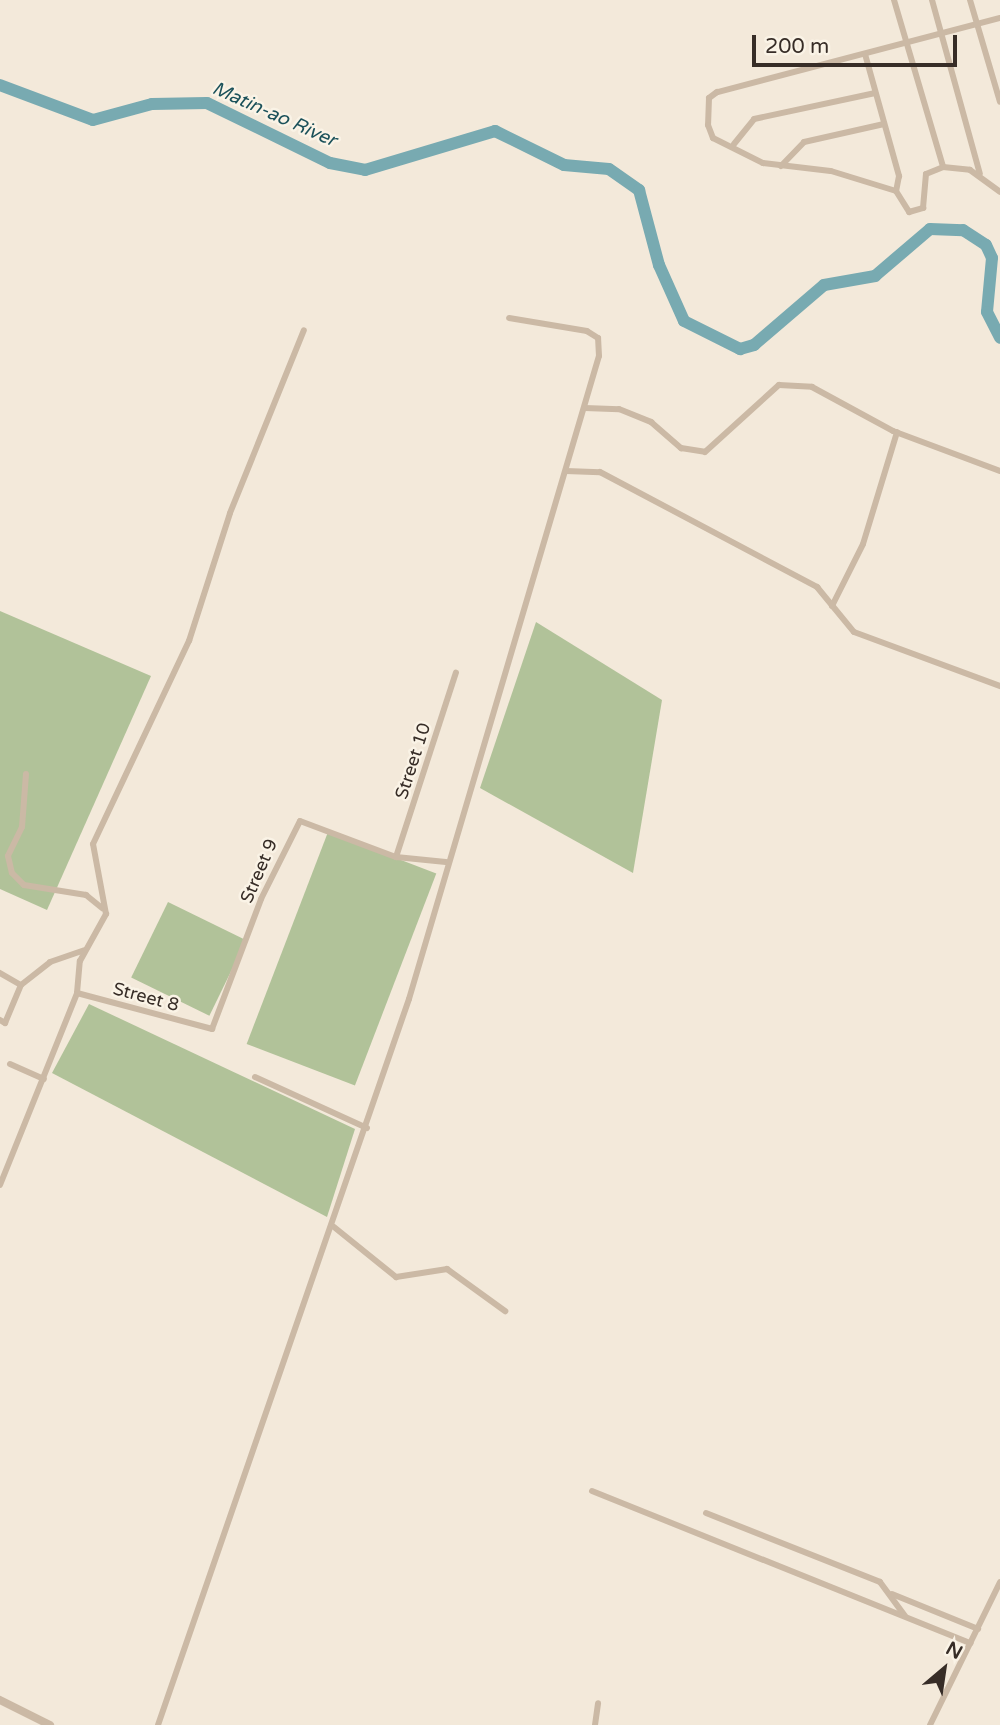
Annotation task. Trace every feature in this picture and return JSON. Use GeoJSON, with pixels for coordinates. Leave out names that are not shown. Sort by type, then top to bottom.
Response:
{"type":"FeatureCollection","features":[{"type":"Feature","properties":{"kind":"street"},"geometry":{"type":"LineString","coordinates":[[894,0],[943,167]]}},
{"type":"Feature","properties":{"kind":"street"},"geometry":{"type":"LineString","coordinates":[[932,0],[980,174]]}},
{"type":"Feature","properties":{"kind":"street"},"geometry":{"type":"LineString","coordinates":[[970,0],[1000,102]]}},
{"type":"Feature","properties":{"kind":"street"},"geometry":{"type":"LineString","coordinates":[[896,191],[831,171],[763,163],[734,144],[709,133],[713,93],[1000,18]]}},
{"type":"Feature","properties":{"kind":"street"},"geometry":{"type":"LineString","coordinates":[[865,54],[899,176],[896,191],[904,209],[919,212],[922,180],[943,167],[980,174],[1000,192]]}},
{"type":"Feature","properties":{"kind":"street"},"geometry":{"type":"LineString","coordinates":[[734,144],[754,119],[875,93]]}},
{"type":"Feature","properties":{"kind":"street"},"geometry":{"type":"LineString","coordinates":[[780,166],[804,142],[884,124]]}},
{"type":"Feature","properties":{"kind":"street"},"geometry":{"type":"LineString","coordinates":[[158,1725],[367,1128],[585,408],[598,338],[587,331],[509,317]]}},
{"type":"Feature","properties":{"kind":"street"},"geometry":{"type":"LineString","coordinates":[[0,1185],[77,993],[78,975],[85,950],[104,919],[92,849],[189,641],[230,513],[304,330]]}},
{"type":"Feature","properties":{"kind":"street"},"geometry":{"type":"LineString","coordinates":[[585,408],[619,409],[651,422],[681,448],[705,452],[738,416],[786,383],[821,388],[897,432],[1000,471]]}},
{"type":"Feature","properties":{"kind":"street"},"geometry":{"type":"LineString","coordinates":[[832,606],[863,544],[897,432]]}},
{"type":"Feature","properties":{"kind":"street"},"geometry":{"type":"LineString","coordinates":[[566,471],[600,472],[817,587],[861,635],[1000,686]]}},
{"type":"Feature","properties":{"kind":"street","name":"Street 10"},"geometry":{"type":"LineString","coordinates":[[396,857],[456,673]]}},
{"type":"Feature","properties":{"kind":"street"},"geometry":{"type":"LineString","coordinates":[[26,774],[22,827],[8,856],[12,873],[28,887],[92,898],[104,919]]}},
{"type":"Feature","properties":{"kind":"street","name":"Street 9"},"geometry":{"type":"LineString","coordinates":[[209,1029],[296,824],[312,821],[396,857]]}},
{"type":"Feature","properties":{"kind":"street"},"geometry":{"type":"LineString","coordinates":[[396,857],[446,862]]}},
{"type":"Feature","properties":{"kind":"street"},"geometry":{"type":"LineString","coordinates":[[2,1022],[21,985],[50,962],[85,950]]}},
{"type":"Feature","properties":{"kind":"street"},"geometry":{"type":"LineString","coordinates":[[0,973],[21,985]]}},
{"type":"Feature","properties":{"kind":"street","name":"Street 8"},"geometry":{"type":"LineString","coordinates":[[77,993],[209,1029]]}},
{"type":"Feature","properties":{"kind":"street"},"geometry":{"type":"LineString","coordinates":[[10,1064],[44,1079]]}},
{"type":"Feature","properties":{"kind":"street"},"geometry":{"type":"LineString","coordinates":[[255,1077],[367,1128]]}},
{"type":"Feature","properties":{"kind":"street"},"geometry":{"type":"LineString","coordinates":[[334,1227],[396,1277],[447,1269],[505,1311]]}},
{"type":"Feature","properties":{"kind":"street"},"geometry":{"type":"LineString","coordinates":[[592,1491],[971,1643]]}},
{"type":"Feature","properties":{"kind":"street"},"geometry":{"type":"LineString","coordinates":[[706,1513],[872,1579],[892,1594],[935,1609],[978,1629]]}},
{"type":"Feature","properties":{"kind":"street"},"geometry":{"type":"LineString","coordinates":[[930,1725],[1000,1583]]}},
{"type":"Feature","properties":{"kind":"street"},"geometry":{"type":"LineString","coordinates":[[892,1594],[906,1617]]}},
{"type":"Feature","properties":{"kind":"street"},"geometry":{"type":"LineString","coordinates":[[925,1624],[935,1609]]}},
{"type":"Feature","properties":{"kind":"street"},"geometry":{"type":"LineString","coordinates":[[0,1700],[50,1725]]}},
{"type":"Feature","properties":{"kind":"street"},"geometry":{"type":"LineString","coordinates":[[595,1725],[598,1703]]}},
{"type":"Feature","properties":{"kind":"green space"},"geometry":{"type":"Polygon","coordinates":[[[0,611],[151,676],[47,910],[0,889],[0,611]]]}},
{"type":"Feature","properties":{"kind":"green space"},"geometry":{"type":"Polygon","coordinates":[[[536,622],[662,700],[633,873],[480,788],[536,622]]]}},
{"type":"Feature","properties":{"kind":"green space"},"geometry":{"type":"Polygon","coordinates":[[[328,832],[436,874],[355,1085],[247,1044],[328,832]]]}},
{"type":"Feature","properties":{"kind":"green space"},"geometry":{"type":"Polygon","coordinates":[[[168,902],[246,940],[209,1016],[131,977],[168,902]]]}},
{"type":"Feature","properties":{"kind":"green space"},"geometry":{"type":"Polygon","coordinates":[[[89,1004],[355,1129],[327,1217],[52,1073],[89,1004]]]}},
{"type":"Feature","properties":{"kind":"waterway","name":"Matin-ao River"},"geometry":{"type":"LineString","coordinates":[[0,85],[93,120],[152,104],[207,103],[330,163],[365,170],[495,131],[564,165],[609,169],[639,190],[659,265],[684,321],[740,349],[754,345],[824,285],[875,276],[930,229],[963,230],[986,245],[992,258],[987,312],[1000,338]]}}]}
